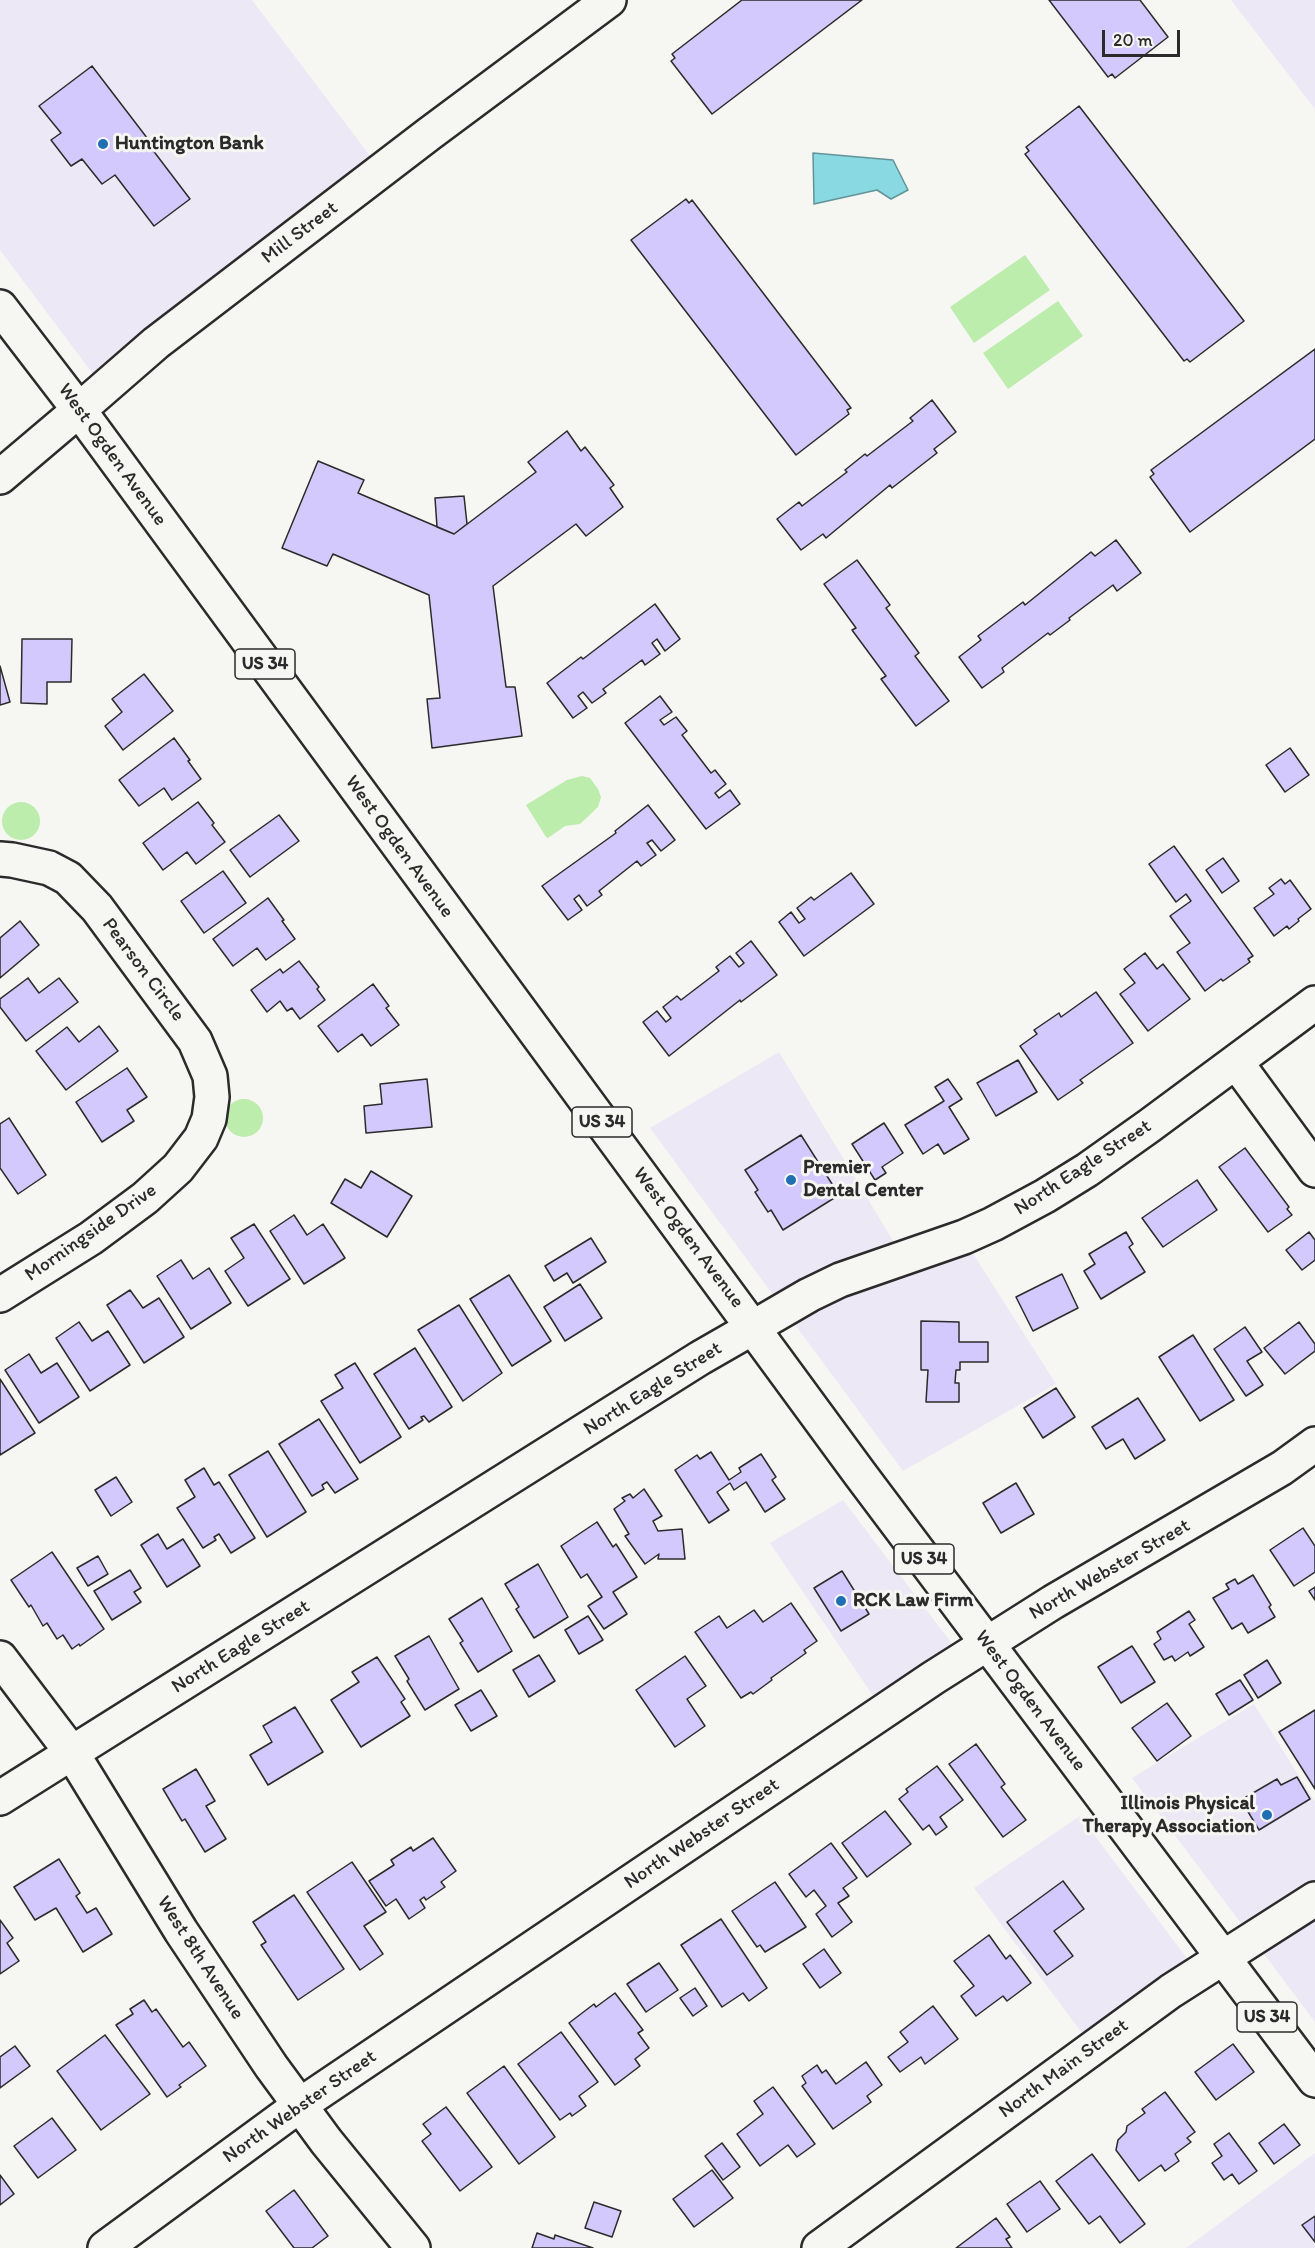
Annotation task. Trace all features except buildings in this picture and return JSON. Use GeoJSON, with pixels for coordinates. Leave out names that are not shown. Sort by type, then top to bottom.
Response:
{"type":"FeatureCollection","features":[{"type":"Feature","properties":{"kind":"street","name":"Mill Street"},"geometry":{"type":"LineString","coordinates":[[0,477],[156,343],[609,0]]}},
{"type":"Feature","properties":{"kind":"street","name":"West Ogden Avenue"},"geometry":{"type":"LineString","coordinates":[[0,307],[79,410],[458,928],[988,1644],[1315,2080]]}},
{"type":"Feature","properties":{"kind":"street","name":"Pearson Circle"},"geometry":{"type":"LineString","coordinates":[[0,860],[12,860],[49,868],[68,878],[97,908],[180,1018],[195,1041],[210,1076],[212,1097],[209,1119],[201,1138]]}},
{"type":"Feature","properties":{"kind":"street","name":"North Eagle Street"},"geometry":{"type":"LineString","coordinates":[[0,1798],[700,1358],[809,1294],[840,1280],[964,1237],[993,1224],[1087,1170],[1315,1003]]}},
{"type":"Feature","properties":{"kind":"street"},"geometry":{"type":"LineString","coordinates":[[1236,1062],[1315,1170]]}},
{"type":"Feature","properties":{"kind":"street","name":"Morningside Drive"},"geometry":{"type":"LineString","coordinates":[[0,1295],[91,1238],[145,1198],[178,1168],[201,1138]]}},
{"type":"Feature","properties":{"kind":"street","name":"North Webster Street"},"geometry":{"type":"LineString","coordinates":[[105,2248],[300,2105],[933,1678],[1053,1602],[1272,1474],[1315,1444]]}},
{"type":"Feature","properties":{"kind":"street","name":"West 8th Avenue"},"geometry":{"type":"LineString","coordinates":[[0,1658],[72,1753],[209,1974],[300,2105],[413,2248]]}},
{"type":"Feature","properties":{"kind":"street","name":"North Main Street"},"geometry":{"type":"LineString","coordinates":[[819,2248],[1171,1991],[1315,1899]]}},
{"type":"Feature","properties":{"kind":"shaded area"},"geometry":{"type":"Polygon","coordinates":[[[0,0],[252,0],[377,165],[99,382],[0,250],[0,0]]]}},
{"type":"Feature","properties":{"kind":"shaded area"},"geometry":{"type":"Polygon","coordinates":[[[1231,0],[1315,0],[1315,109],[1231,0]]]}},
{"type":"Feature","properties":{"kind":"shaded area"},"geometry":{"type":"Polygon","coordinates":[[[779,1052],[904,1259],[965,1241],[1056,1384],[903,1471],[650,1128],[779,1052]]]}},
{"type":"Feature","properties":{"kind":"shaded area"},"geometry":{"type":"Polygon","coordinates":[[[843,1500],[965,1661],[886,1715],[770,1543],[843,1500]]]}},
{"type":"Feature","properties":{"kind":"shaded area"},"geometry":{"type":"Polygon","coordinates":[[[1254,1704],[1315,1802],[1315,2022],[1132,1778],[1254,1704]]]}},
{"type":"Feature","properties":{"kind":"shaded area"},"geometry":{"type":"Polygon","coordinates":[[[1080,1816],[1201,1977],[1097,2053],[974,1888],[1080,1816]]]}},
{"type":"Feature","properties":{"kind":"shaded area"},"geometry":{"type":"Polygon","coordinates":[[[1315,2153],[1315,2248],[1186,2248],[1315,2153]]]}},
{"type":"Feature","properties":{"kind":"green space"},"geometry":{"type":"Polygon","coordinates":[[[1025,255],[1050,290],[974,343],[950,307],[1025,255]]]}},
{"type":"Feature","properties":{"kind":"green space"},"geometry":{"type":"Polygon","coordinates":[[[1058,301],[1083,336],[1008,389],[983,353],[1058,301]]]}},
{"type":"Feature","properties":{"kind":"green space"},"geometry":{"type":"Polygon","coordinates":[[[582,776],[590,778],[598,789],[601,797],[598,807],[580,824],[565,826],[548,838],[546,837],[526,805],[567,780],[582,776]]]}},
{"type":"Feature","properties":{"kind":"green space"},"geometry":{"type":"Polygon","coordinates":[[[21,802],[35,807],[40,821],[35,835],[21,840],[7,835],[2,821],[7,807],[21,802]]]}},
{"type":"Feature","properties":{"kind":"green space"},"geometry":{"type":"Polygon","coordinates":[[[244,1099],[258,1104],[263,1118],[258,1132],[244,1137],[230,1132],[225,1118],[230,1104],[244,1099]]]}},
{"type":"Feature","properties":{"kind":"water"},"geometry":{"type":"Polygon","coordinates":[[[813,153],[893,160],[908,190],[891,199],[877,190],[814,204],[813,153]]]}},
{"type":"Feature","properties":{"kind":"place","name":"Huntington Bank"},"geometry":{"type":"Point","coordinates":[103,144]}},
{"type":"Feature","properties":{"kind":"place","name":"Premier Dental Center"},"geometry":{"type":"Point","coordinates":[791,1180]}},
{"type":"Feature","properties":{"kind":"place","name":"RCK Law Firm"},"geometry":{"type":"Point","coordinates":[841,1601]}},
{"type":"Feature","properties":{"kind":"place","name":"Illinois Physical Therapy Association"},"geometry":{"type":"Point","coordinates":[1267,1815]}}]}
